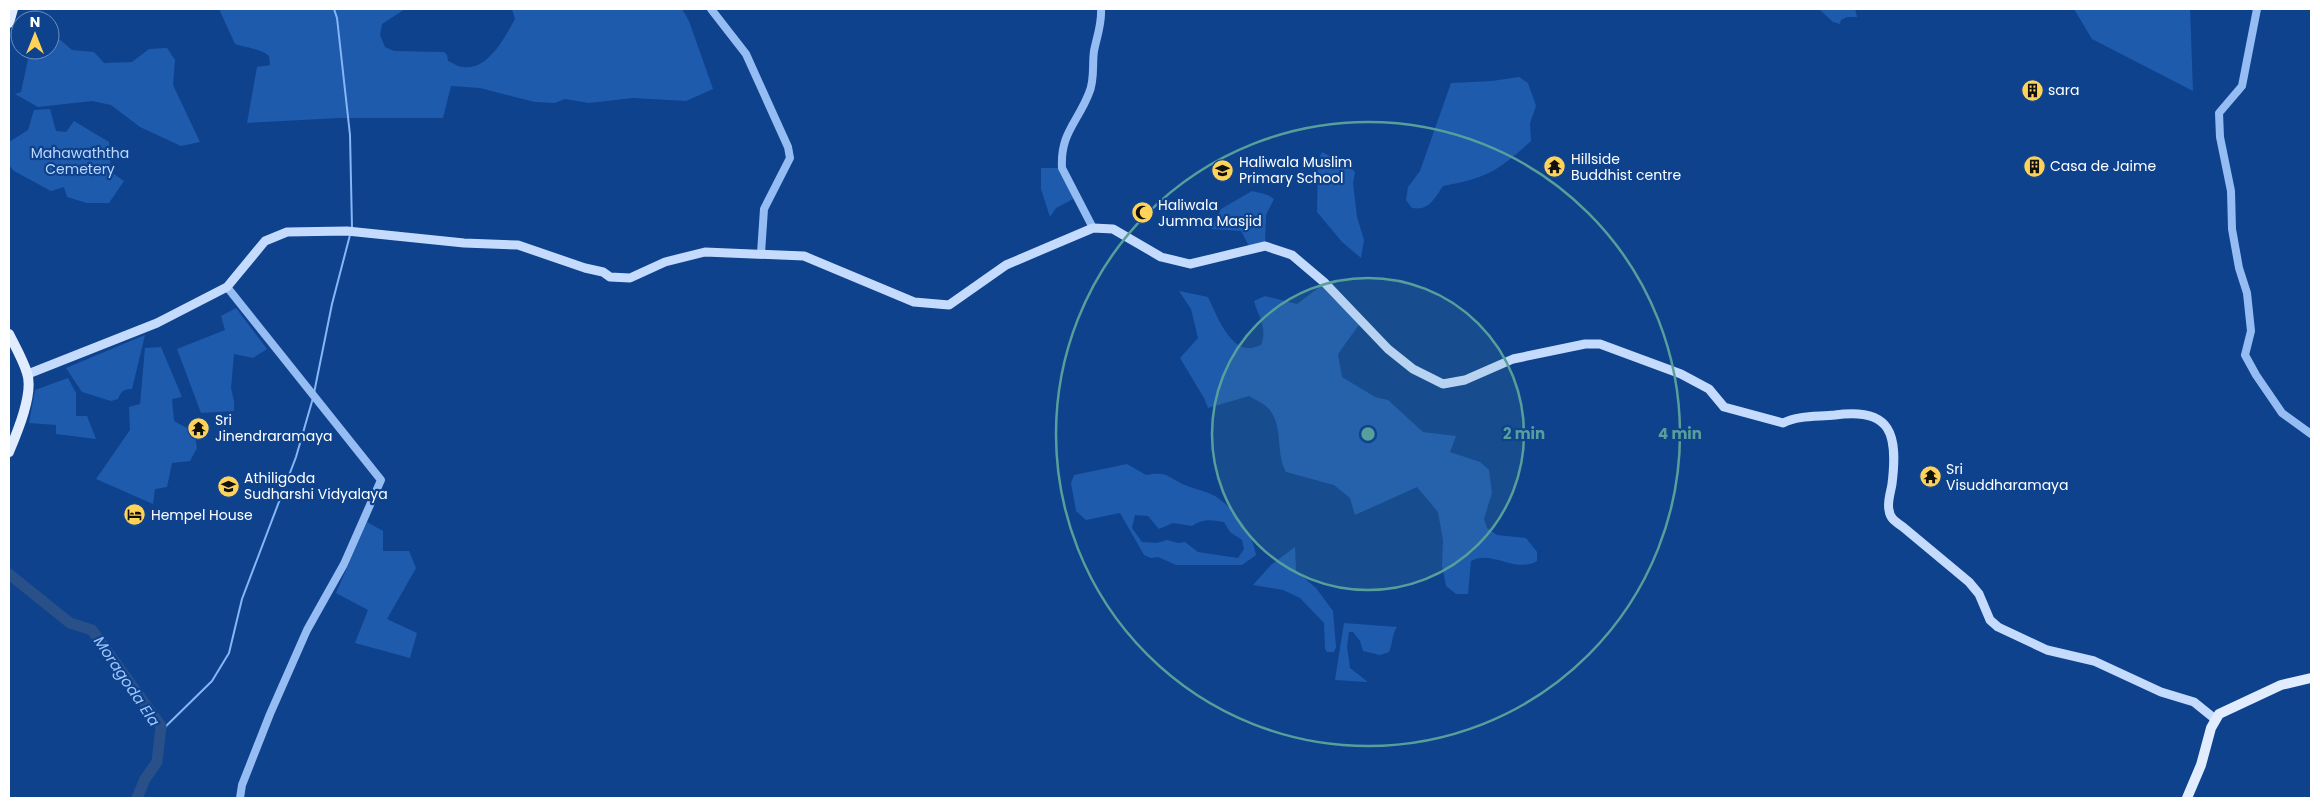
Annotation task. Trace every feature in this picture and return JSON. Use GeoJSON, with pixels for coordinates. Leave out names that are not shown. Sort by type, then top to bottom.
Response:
{"type":"FeatureCollection","features":[{"type":"Feature","properties":{"kind":"main road"},"geometry":{"type":"LineString","coordinates":[[9,24],[13,9]]}},
{"type":"Feature","properties":{"kind":"main road"},"geometry":{"type":"LineString","coordinates":[[28,374],[157,323],[227,287],[265,241],[287,232],[319,230],[464,243],[518,245],[585,268],[603,272],[610,277],[630,278],[665,262],[705,252],[804,256],[914,302],[950,305],[1006,265],[1094,228],[1113,229],[1161,257],[1190,264],[1265,246],[1292,255],[1325,284],[1388,349],[1413,369],[1443,384],[1465,380],[1513,359],[1585,344],[1600,344],[1680,374],[1709,389],[1724,406],[1783,423],[1792,418],[1846,413],[1871,414],[1884,422],[1895,446],[1888,509],[1893,521],[1903,527],[1968,582],[1979,594],[1990,620],[1998,627],[2047,650],[2094,661],[2161,692],[2194,702],[2215,719]]}},
{"type":"Feature","properties":{"kind":"main road"},"geometry":{"type":"LineString","coordinates":[[9,334],[28,374],[28,388],[19,430],[9,452]]}},
{"type":"Feature","properties":{"kind":"main road"},"geometry":{"type":"LineString","coordinates":[[2187,798],[2201,765],[2215,719],[2219,714],[2266,691],[2311,678]]}},
{"type":"Feature","properties":{"kind":"street"},"geometry":{"type":"LineString","coordinates":[[711,9],[746,54],[782,131],[790,158],[764,209],[761,253]]}},
{"type":"Feature","properties":{"kind":"street"},"geometry":{"type":"LineString","coordinates":[[1094,228],[1062,168],[1062,161],[1064,138],[1090,91],[1094,51],[1102,20],[1101,9]]}},
{"type":"Feature","properties":{"kind":"street"},"geometry":{"type":"LineString","coordinates":[[2257,9],[2242,86],[2219,113],[2220,137],[2231,191],[2232,229],[2239,268],[2247,293],[2251,331],[2245,356],[2282,413],[2311,434]]}},
{"type":"Feature","properties":{"kind":"street"},"geometry":{"type":"LineString","coordinates":[[227,287],[381,480],[344,564],[307,630],[270,714],[242,785],[240,798],[244,798]]}},
{"type":"Feature","properties":{"kind":"green space"},"geometry":{"type":"Polygon","coordinates":[[[219,9],[405,9],[382,24],[380,35],[385,47],[394,51],[444,52],[447,55],[448,61],[457,66],[472,67],[488,58],[501,43],[515,19],[512,9],[682,9],[689,21],[713,89],[686,101],[633,98],[589,103],[565,99],[555,103],[535,102],[480,88],[451,86],[443,118],[339,118],[247,123],[257,67],[270,65],[269,56],[257,50],[235,44],[219,9]]]}},
{"type":"Feature","properties":{"kind":"green space"},"geometry":{"type":"Polygon","coordinates":[[[1819,9],[1855,9],[1857,17],[1847,17],[1841,20],[1840,24],[1833,22],[1819,9]]]}},
{"type":"Feature","properties":{"kind":"green space"},"geometry":{"type":"Polygon","coordinates":[[[2074,9],[2190,9],[2193,91],[2092,39],[2074,9]]]}},
{"type":"Feature","properties":{"kind":"green space"},"geometry":{"type":"Polygon","coordinates":[[[60,40],[72,50],[94,52],[104,63],[132,62],[149,49],[167,48],[175,60],[173,85],[200,142],[181,146],[140,127],[111,105],[92,101],[38,107],[15,94],[21,92],[28,60],[60,60],[60,40]]]}},
{"type":"Feature","properties":{"kind":"green space"},"geometry":{"type":"Polygon","coordinates":[[[1519,77],[1528,83],[1536,106],[1530,123],[1531,141],[1510,160],[1491,172],[1471,180],[1443,186],[1427,206],[1412,208],[1406,200],[1408,187],[1420,171],[1451,83],[1492,81],[1519,77]]]}},
{"type":"Feature","properties":{"kind":"green space","name":"Mahawaththa Cemetery"},"geometry":{"type":"Polygon","coordinates":[[[50,109],[56,131],[66,132],[74,121],[109,142],[111,172],[124,181],[109,203],[87,203],[67,197],[64,187],[51,191],[14,171],[9,165],[9,142],[28,130],[34,110],[50,109]]]}},
{"type":"Feature","properties":{"kind":"green space"},"geometry":{"type":"Polygon","coordinates":[[[1322,152],[1350,167],[1355,172],[1353,183],[1357,217],[1364,240],[1361,258],[1342,242],[1317,212],[1318,161],[1322,152]]]}},
{"type":"Feature","properties":{"kind":"green space"},"geometry":{"type":"Polygon","coordinates":[[[1041,168],[1062,168],[1077,197],[1056,208],[1050,217],[1041,189],[1041,168]]]}},
{"type":"Feature","properties":{"kind":"green space"},"geometry":{"type":"Polygon","coordinates":[[[1252,191],[1268,195],[1274,199],[1266,215],[1265,246],[1250,248],[1241,231],[1211,229],[1221,209],[1252,191]]]}},
{"type":"Feature","properties":{"kind":"green space"},"geometry":{"type":"Polygon","coordinates":[[[1325,283],[1361,322],[1338,354],[1342,377],[1375,397],[1388,400],[1423,432],[1456,436],[1450,452],[1480,462],[1489,470],[1492,493],[1484,519],[1487,528],[1497,535],[1526,538],[1537,552],[1537,561],[1520,565],[1487,558],[1471,561],[1468,594],[1456,594],[1446,586],[1442,565],[1443,540],[1438,512],[1417,487],[1355,515],[1350,498],[1334,485],[1286,472],[1281,456],[1274,416],[1265,405],[1249,396],[1208,408],[1180,358],[1198,338],[1191,309],[1179,291],[1208,297],[1229,336],[1242,347],[1250,348],[1261,345],[1263,339],[1262,322],[1254,301],[1265,296],[1297,304],[1325,283]]]}},
{"type":"Feature","properties":{"kind":"green space"},"geometry":{"type":"Polygon","coordinates":[[[236,308],[267,349],[253,358],[234,354],[231,388],[234,411],[201,413],[177,349],[225,330],[221,316],[236,308]]]}},
{"type":"Feature","properties":{"kind":"green space"},"geometry":{"type":"Polygon","coordinates":[[[145,335],[132,389],[123,391],[118,399],[111,401],[82,392],[66,368],[145,335]]]}},
{"type":"Feature","properties":{"kind":"green space"},"geometry":{"type":"Polygon","coordinates":[[[161,347],[182,397],[172,399],[174,421],[194,432],[197,448],[190,461],[172,463],[167,487],[155,489],[153,504],[96,479],[130,430],[129,407],[140,404],[145,348],[161,347]]]}},
{"type":"Feature","properties":{"kind":"green space"},"geometry":{"type":"Polygon","coordinates":[[[68,378],[76,393],[76,416],[87,416],[96,439],[56,434],[56,425],[29,423],[35,390],[68,378]]]}},
{"type":"Feature","properties":{"kind":"green space"},"geometry":{"type":"Polygon","coordinates":[[[1127,464],[1146,475],[1160,474],[1168,476],[1185,485],[1212,494],[1229,507],[1242,522],[1251,538],[1256,555],[1242,565],[1176,565],[1158,557],[1151,558],[1144,555],[1120,513],[1086,520],[1076,511],[1071,483],[1074,475],[1127,464]],[[1135,515],[1132,528],[1142,542],[1157,543],[1167,540],[1178,543],[1185,542],[1198,552],[1238,558],[1244,549],[1242,540],[1230,532],[1224,522],[1204,521],[1192,526],[1173,523],[1159,529],[1148,516],[1135,515]]]}},
{"type":"Feature","properties":{"kind":"green space"},"geometry":{"type":"Polygon","coordinates":[[[367,522],[383,531],[383,551],[409,551],[416,568],[387,619],[417,633],[410,658],[355,643],[368,610],[336,593],[367,522]]]}},
{"type":"Feature","properties":{"kind":"green space"},"geometry":{"type":"Polygon","coordinates":[[[1295,547],[1296,571],[1316,588],[1333,611],[1336,647],[1334,652],[1327,652],[1325,649],[1324,623],[1300,598],[1283,590],[1253,585],[1271,565],[1295,547]]]}},
{"type":"Feature","properties":{"kind":"green space"},"geometry":{"type":"Polygon","coordinates":[[[1344,623],[1397,627],[1389,652],[1380,655],[1363,651],[1360,641],[1353,632],[1349,632],[1347,647],[1350,668],[1368,682],[1335,680],[1344,623]]]}},
{"type":"Feature","properties":{"kind":"waterway"},"geometry":{"type":"LineString","coordinates":[[334,9],[337,18],[350,135],[352,228]]}},
{"type":"Feature","properties":{"kind":"waterway"},"geometry":{"type":"LineString","coordinates":[[314,393],[332,304],[350,235]]}},
{"type":"Feature","properties":{"kind":"waterway"},"geometry":{"type":"LineString","coordinates":[[160,732],[212,681],[229,653],[242,599],[296,457],[313,398]]}},
{"type":"Feature","properties":{"kind":"waterway","name":"Moragoda Ela"},"geometry":{"type":"LineString","coordinates":[[9,574],[70,623],[92,630],[161,726],[157,762],[145,779],[137,798]]}},
{"type":"Feature","properties":{"kind":"place","name":"sara"},"geometry":{"type":"Point","coordinates":[2032,90]}},
{"type":"Feature","properties":{"kind":"place","name":"Casa de Jaime"},"geometry":{"type":"Point","coordinates":[2034,166]}},
{"type":"Feature","properties":{"kind":"place","name":"Hillside Buddhist centre"},"geometry":{"type":"Point","coordinates":[1555,167]}},
{"type":"Feature","properties":{"kind":"place","name":"Haliwala Muslim Primary School"},"geometry":{"type":"Point","coordinates":[1223,170]}},
{"type":"Feature","properties":{"kind":"place","name":"Haliwala Jumma Masjid"},"geometry":{"type":"Point","coordinates":[1142,213]}},
{"type":"Feature","properties":{"kind":"place","name":"Sri Jinendraramaya"},"geometry":{"type":"Point","coordinates":[199,428]}},
{"type":"Feature","properties":{"kind":"place","name":"Sri Visuddharamaya"},"geometry":{"type":"Point","coordinates":[1930,477]}},
{"type":"Feature","properties":{"kind":"place","name":"Athiligoda Sudharshi Vidyalaya"},"geometry":{"type":"Point","coordinates":[228,486]}},
{"type":"Feature","properties":{"kind":"place","name":"Hempel House"},"geometry":{"type":"Point","coordinates":[135,515]}}]}
